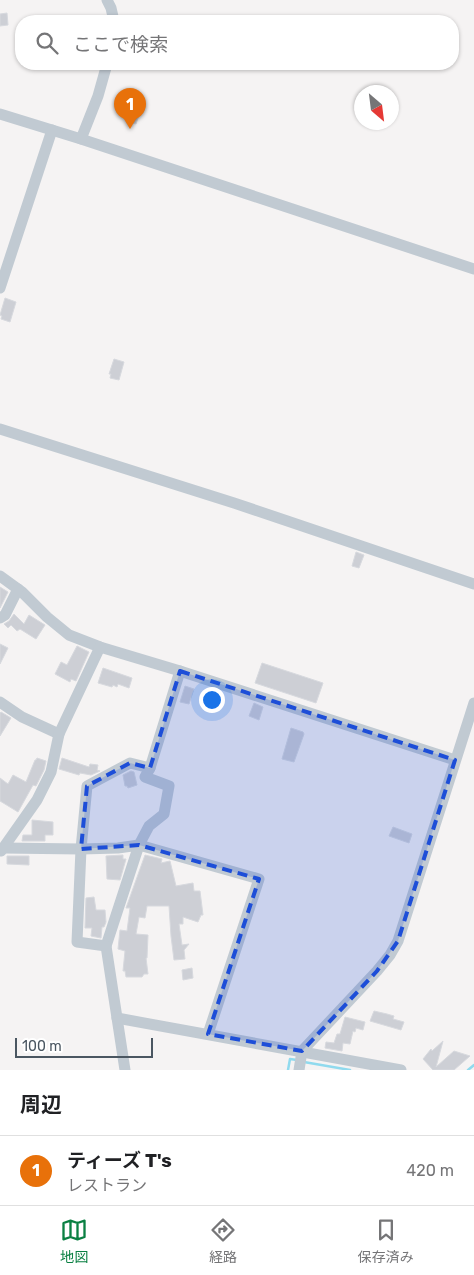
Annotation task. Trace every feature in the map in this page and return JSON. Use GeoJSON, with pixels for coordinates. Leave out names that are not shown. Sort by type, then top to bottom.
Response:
{"type":"FeatureCollection","features":[{"type":"Feature","properties":{"kind":"street"},"geometry":{"type":"LineString","coordinates":[[107,0],[112,15]]}},
{"type":"Feature","properties":{"kind":"street"},"geometry":{"type":"LineString","coordinates":[[81,140],[106,70]]}},
{"type":"Feature","properties":{"kind":"street"},"geometry":{"type":"LineString","coordinates":[[0,114],[474,269]]}},
{"type":"Feature","properties":{"kind":"street"},"geometry":{"type":"LineString","coordinates":[[0,288],[52,130]]}},
{"type":"Feature","properties":{"kind":"street"},"geometry":{"type":"LineString","coordinates":[[0,429],[234,503],[474,584]]}},
{"type":"Feature","properties":{"kind":"street"},"geometry":{"type":"LineString","coordinates":[[0,576],[18,589],[69,635],[100,647],[455,760]]}},
{"type":"Feature","properties":{"kind":"street"},"geometry":{"type":"LineString","coordinates":[[0,618],[5,615],[18,589]]}},
{"type":"Feature","properties":{"kind":"street"},"geometry":{"type":"LineString","coordinates":[[2,850],[37,800],[51,772],[59,734],[100,647]]}},
{"type":"Feature","properties":{"kind":"street"},"geometry":{"type":"LineString","coordinates":[[125,1070],[106,946],[139,846],[149,826],[164,814],[169,786],[145,777],[150,768],[180,671]]}},
{"type":"Feature","properties":{"kind":"street"},"geometry":{"type":"LineString","coordinates":[[0,702],[22,717],[59,734]]}},
{"type":"Feature","properties":{"kind":"street"},"geometry":{"type":"LineString","coordinates":[[299,1068],[302,1052],[377,971],[398,941],[474,703]]}},
{"type":"Feature","properties":{"kind":"street"},"geometry":{"type":"LineString","coordinates":[[106,946],[77,942],[81,849],[87,786],[130,763],[150,768]]}},
{"type":"Feature","properties":{"kind":"street"},"geometry":{"type":"LineString","coordinates":[[2,850],[139,846],[259,879],[208,1034]]}},
{"type":"Feature","properties":{"kind":"street"},"geometry":{"type":"LineString","coordinates":[[117,1018],[401,1070]]}},
{"type":"Feature","properties":{"kind":"highlighted area"},"geometry":{"type":"Polygon","coordinates":[[[180,671],[455,760],[398,941],[377,971],[302,1051],[208,1034],[259,879],[139,845],[81,849],[87,786],[130,763],[150,768],[180,671]]]}},
{"type":"Feature","properties":{"kind":"building"},"geometry":{"type":"Polygon","coordinates":[[[7,13],[8,25],[0,26],[0,14],[7,13]]]}},
{"type":"Feature","properties":{"kind":"building"},"geometry":{"type":"Polygon","coordinates":[[[128,98],[143,103],[136,124],[128,122],[129,117],[123,114],[128,98]]]}},
{"type":"Feature","properties":{"kind":"building"},"geometry":{"type":"Polygon","coordinates":[[[5,298],[16,302],[10,322],[1,319],[2,316],[0,315],[5,298]]]}},
{"type":"Feature","properties":{"kind":"building"},"geometry":{"type":"Polygon","coordinates":[[[114,359],[124,362],[119,380],[110,378],[111,374],[109,374],[114,359]]]}},
{"type":"Feature","properties":{"kind":"building"},"geometry":{"type":"Polygon","coordinates":[[[356,552],[364,555],[359,568],[352,566],[356,552]]]}},
{"type":"Feature","properties":{"kind":"building"},"geometry":{"type":"Polygon","coordinates":[[[0,587],[8,592],[0,608],[0,587]]]}},
{"type":"Feature","properties":{"kind":"building"},"geometry":{"type":"Polygon","coordinates":[[[14,614],[24,624],[29,615],[45,625],[36,639],[20,629],[17,631],[11,625],[8,628],[4,624],[14,614]]]}},
{"type":"Feature","properties":{"kind":"building"},"geometry":{"type":"Polygon","coordinates":[[[0,644],[8,648],[0,664],[0,644]]]}},
{"type":"Feature","properties":{"kind":"building"},"geometry":{"type":"Polygon","coordinates":[[[77,646],[89,652],[76,681],[71,679],[70,682],[55,674],[61,662],[67,665],[77,646]]]}},
{"type":"Feature","properties":{"kind":"building"},"geometry":{"type":"Polygon","coordinates":[[[262,663],[323,683],[316,703],[255,683],[262,663]]]}},
{"type":"Feature","properties":{"kind":"building"},"geometry":{"type":"Polygon","coordinates":[[[103,668],[132,678],[129,688],[118,684],[117,687],[113,685],[112,687],[98,683],[103,668]]]}},
{"type":"Feature","properties":{"kind":"building"},"geometry":{"type":"Polygon","coordinates":[[[185,686],[194,689],[189,704],[180,702],[185,686]]]}},
{"type":"Feature","properties":{"kind":"building"},"geometry":{"type":"Polygon","coordinates":[[[254,703],[263,707],[259,720],[249,716],[254,703]]]}},
{"type":"Feature","properties":{"kind":"building"},"geometry":{"type":"Polygon","coordinates":[[[0,713],[11,718],[0,736],[0,713]]]}},
{"type":"Feature","properties":{"kind":"building"},"geometry":{"type":"Polygon","coordinates":[[[291,728],[304,734],[294,762],[282,759],[291,728]]]}},
{"type":"Feature","properties":{"kind":"building"},"geometry":{"type":"Polygon","coordinates":[[[37,758],[46,761],[44,770],[36,786],[33,785],[18,812],[0,801],[0,778],[8,784],[13,775],[26,782],[37,758]]]}},
{"type":"Feature","properties":{"kind":"building"},"geometry":{"type":"Polygon","coordinates":[[[62,758],[89,767],[90,764],[98,765],[97,770],[100,771],[91,775],[80,773],[79,775],[59,769],[62,758]]]}},
{"type":"Feature","properties":{"kind":"building"},"geometry":{"type":"Polygon","coordinates":[[[131,771],[134,772],[137,785],[128,788],[125,786],[123,775],[131,771]]]}},
{"type":"Feature","properties":{"kind":"building"},"geometry":{"type":"Polygon","coordinates":[[[32,820],[53,822],[53,835],[45,835],[45,841],[22,841],[23,835],[32,835],[32,820]]]}},
{"type":"Feature","properties":{"kind":"building"},"geometry":{"type":"Polygon","coordinates":[[[393,827],[412,834],[409,843],[389,836],[393,827]]]}},
{"type":"Feature","properties":{"kind":"building"},"geometry":{"type":"Polygon","coordinates":[[[123,855],[123,859],[126,859],[120,880],[107,879],[106,856],[123,855]]]}},
{"type":"Feature","properties":{"kind":"building"},"geometry":{"type":"Polygon","coordinates":[[[145,855],[162,859],[161,863],[170,861],[176,886],[193,883],[194,891],[200,891],[203,915],[201,915],[198,922],[183,917],[183,924],[179,924],[182,945],[189,944],[184,950],[185,959],[174,960],[169,906],[147,906],[145,918],[139,917],[136,934],[148,935],[146,958],[148,974],[144,974],[142,977],[126,977],[125,971],[123,971],[125,951],[118,949],[120,930],[127,931],[130,908],[126,908],[145,855]]]}},
{"type":"Feature","properties":{"kind":"building"},"geometry":{"type":"Polygon","coordinates":[[[7,856],[29,856],[29,865],[7,864],[7,856]]]}},
{"type":"Feature","properties":{"kind":"building"},"geometry":{"type":"Polygon","coordinates":[[[94,897],[96,910],[105,910],[106,922],[104,927],[102,927],[101,938],[91,936],[92,928],[85,928],[86,898],[94,897]]]}},
{"type":"Feature","properties":{"kind":"building"},"geometry":{"type":"Polygon","coordinates":[[[192,968],[193,978],[183,980],[182,970],[192,968]]]}},
{"type":"Feature","properties":{"kind":"building"},"geometry":{"type":"Polygon","coordinates":[[[374,1011],[394,1016],[393,1019],[404,1022],[401,1030],[370,1021],[374,1011]]]}},
{"type":"Feature","properties":{"kind":"building"},"geometry":{"type":"Polygon","coordinates":[[[345,1017],[365,1022],[363,1030],[356,1028],[355,1032],[353,1031],[350,1044],[343,1043],[342,1051],[325,1048],[326,1042],[334,1043],[337,1034],[340,1034],[345,1017]]]}},
{"type":"Feature","properties":{"kind":"building"},"geometry":{"type":"Polygon","coordinates":[[[443,1041],[436,1067],[454,1051],[470,1056],[454,1070],[433,1070],[423,1059],[431,1049],[432,1051],[443,1041]]]}},
{"type":"Feature","properties":{"kind":"waterway"},"geometry":{"type":"LineString","coordinates":[[288,1070],[290,1059],[297,1060]]}},
{"type":"Feature","properties":{"kind":"waterway"},"geometry":{"type":"LineString","coordinates":[[304,1062],[350,1070]]}},
{"type":"Feature","properties":{"kind":"waterway"},"geometry":{"type":"LineString","coordinates":[[468,1070],[474,1065]]}},
{"type":"Feature","properties":{"kind":"place","name":"ティーズ T's"},"geometry":{"type":"Point","coordinates":[130,129]}}]}
